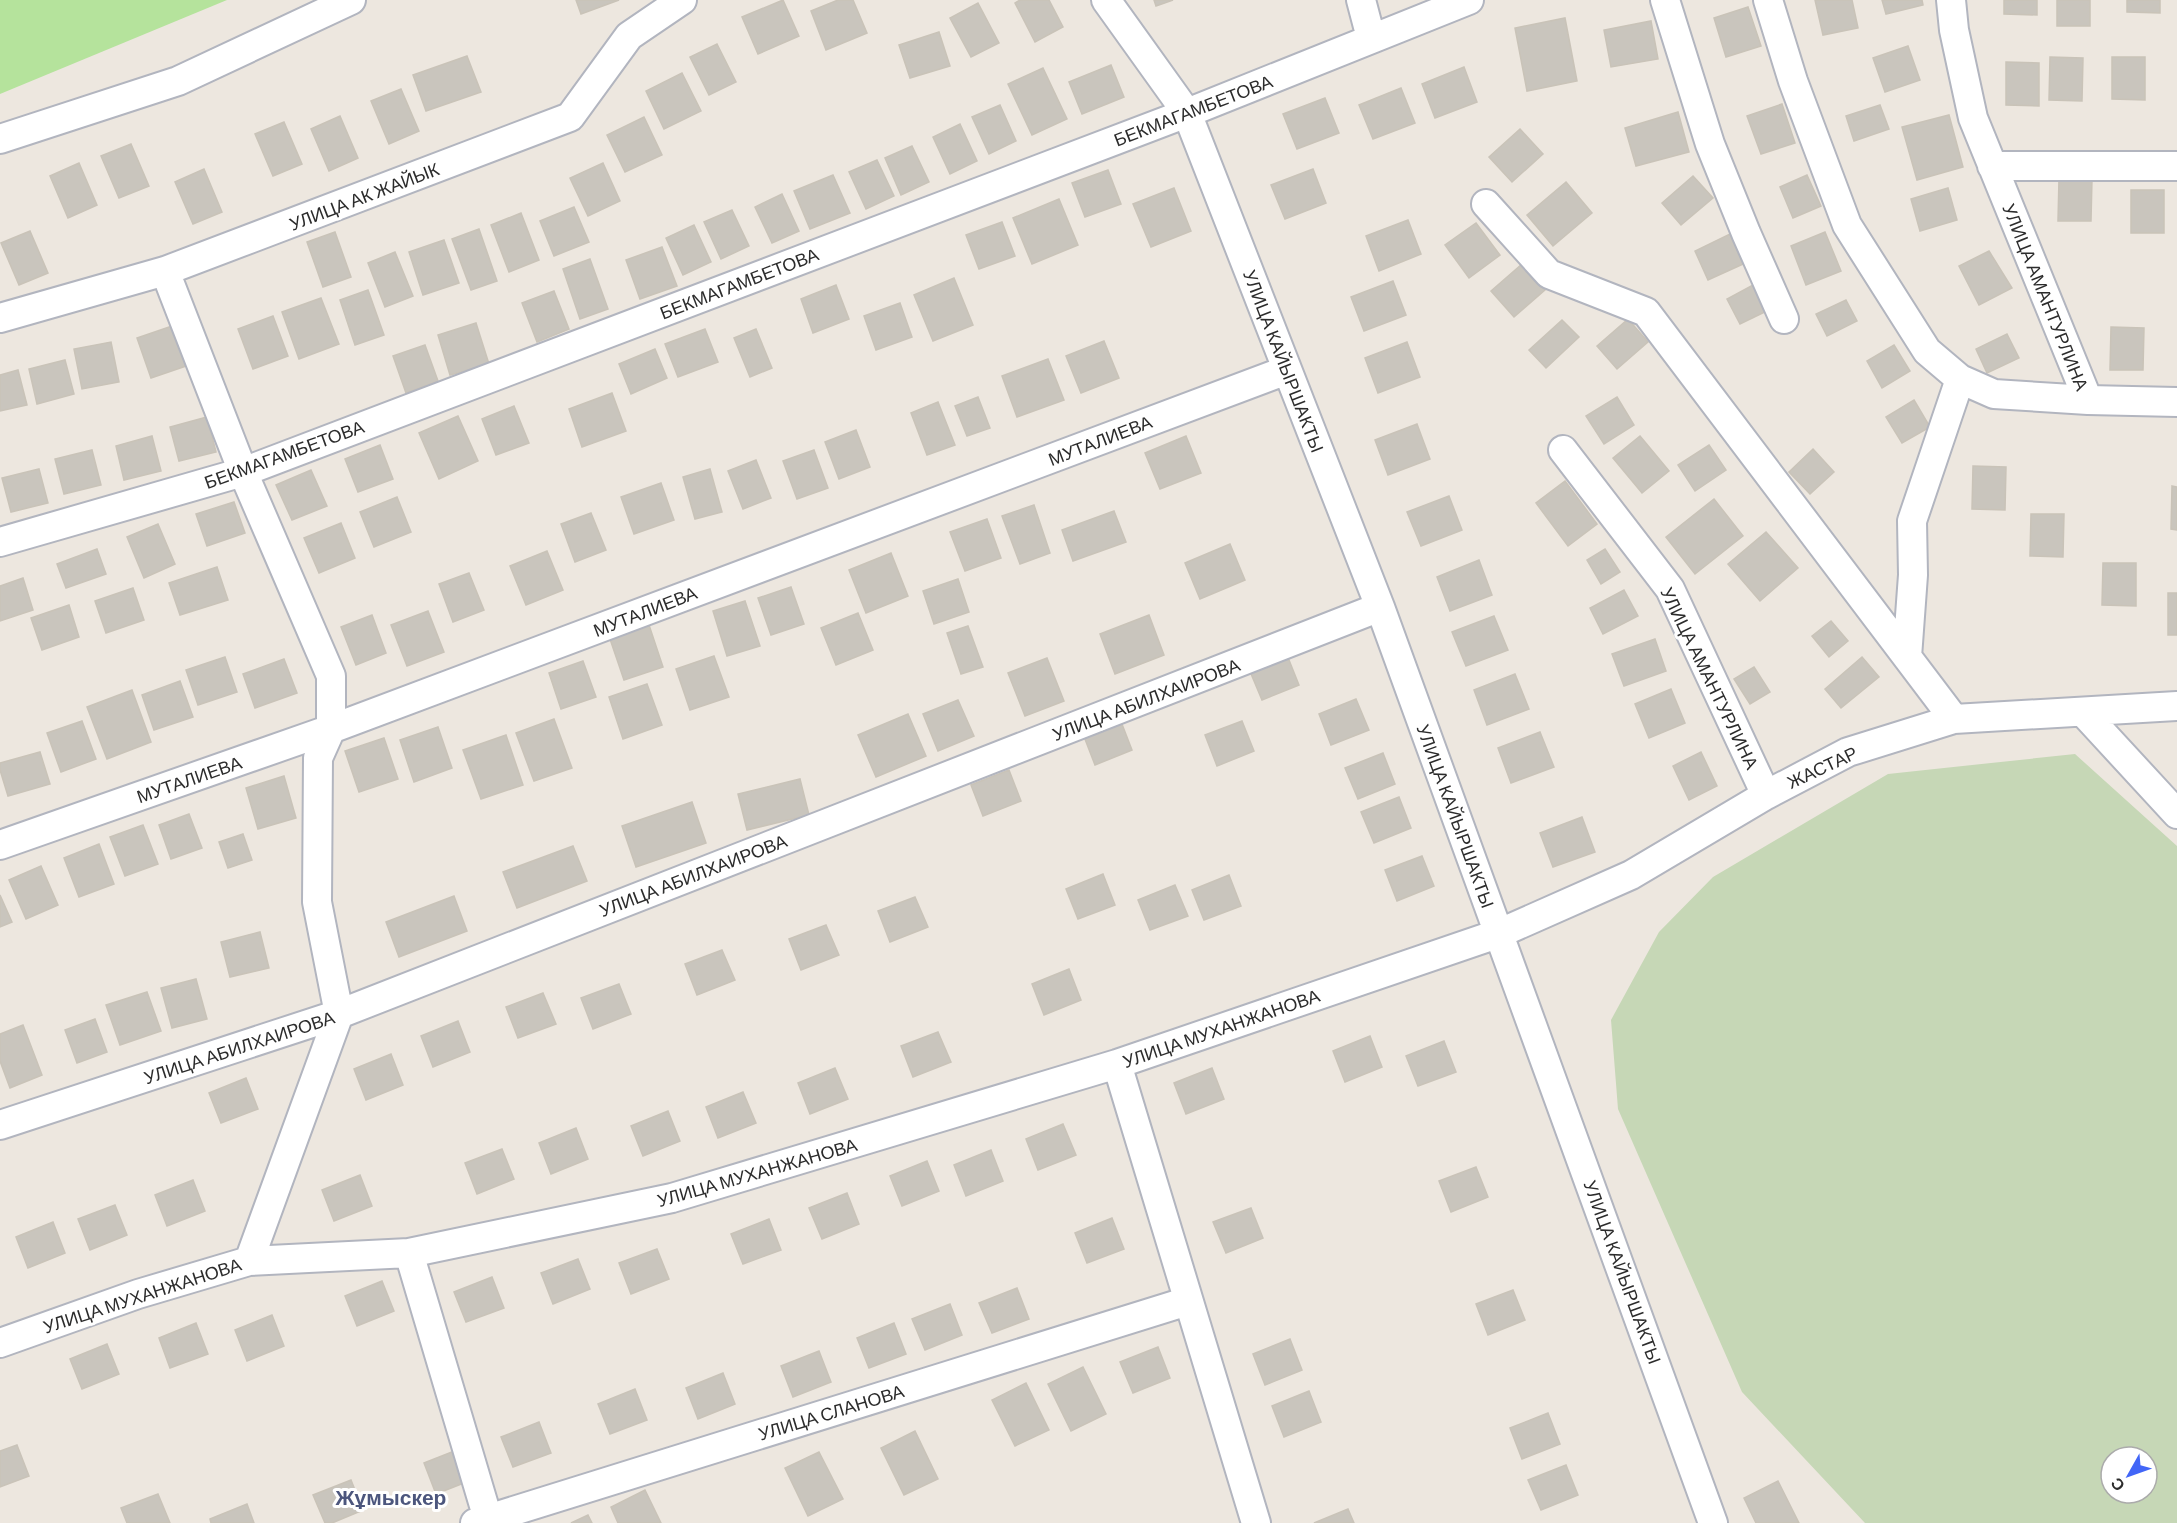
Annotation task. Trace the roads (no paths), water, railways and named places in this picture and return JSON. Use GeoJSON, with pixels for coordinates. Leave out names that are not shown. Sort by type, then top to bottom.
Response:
{"type":"FeatureCollection","features":[{"type":"Feature","properties":{"kind":"street"},"geometry":{"type":"LineString","coordinates":[[0,139],[178,81],[351,0]]}},
{"type":"Feature","properties":{"kind":"street","name":"УЛИЦА АК ЖАЙЫК"},"geometry":{"type":"LineString","coordinates":[[0,318],[165,271],[570,117],[629,36],[682,0]]}},
{"type":"Feature","properties":{"kind":"street"},"geometry":{"type":"LineString","coordinates":[[1106,0],[1187,113]]}},
{"type":"Feature","properties":{"kind":"street"},"geometry":{"type":"LineString","coordinates":[[1361,0],[1371,38]]}},
{"type":"Feature","properties":{"kind":"street","name":"БЕКМАГАМБЕТОВА"},"geometry":{"type":"LineString","coordinates":[[0,542],[243,472],[1187,113],[1469,0]]}},
{"type":"Feature","properties":{"kind":"street"},"geometry":{"type":"LineString","coordinates":[[1665,0],[1710,144],[1784,319]]}},
{"type":"Feature","properties":{"kind":"street","name":"УЛИЦА АМАНТУРЛИНА"},"geometry":{"type":"LineString","coordinates":[[1768,0],[1792,81],[1846,225],[1927,351],[1960,379],[1994,394],[2088,400],[1973,118],[1954,30],[1951,0]]}},
{"type":"Feature","properties":{"kind":"street","name":"УЛИЦА КАЙЫРШАКТЫ"},"geometry":{"type":"LineString","coordinates":[[1187,113],[1380,607],[1713,1523]]}},
{"type":"Feature","properties":{"kind":"street"},"geometry":{"type":"LineString","coordinates":[[1992,166],[2177,166]]}},
{"type":"Feature","properties":{"kind":"street"},"geometry":{"type":"LineString","coordinates":[[1486,204],[1550,274],[1646,312],[1954,719]]}},
{"type":"Feature","properties":{"kind":"street"},"geometry":{"type":"LineString","coordinates":[[165,271],[243,472],[331,676],[331,729],[318,758],[317,903],[339,1014],[249,1260]]}},
{"type":"Feature","properties":{"kind":"street","name":"МУТАЛИЕВА"},"geometry":{"type":"LineString","coordinates":[[0,845],[331,729],[1287,370]]}},
{"type":"Feature","properties":{"kind":"street"},"geometry":{"type":"LineString","coordinates":[[1907,657],[1913,575],[1912,521],[1960,379]]}},
{"type":"Feature","properties":{"kind":"street"},"geometry":{"type":"LineString","coordinates":[[2088,400],[2177,402]]}},
{"type":"Feature","properties":{"kind":"street","name":"УЛИЦА АМАНТУРЛИНА"},"geometry":{"type":"LineString","coordinates":[[1563,450],[1670,589],[1766,795]]}},
{"type":"Feature","properties":{"kind":"street","name":"УЛИЦА АБИЛХАИРОВА"},"geometry":{"type":"LineString","coordinates":[[0,1125],[339,1014],[1380,607]]}},
{"type":"Feature","properties":{"kind":"street","name":"ЖАСТАР"},"geometry":{"type":"LineString","coordinates":[[1500,933],[1631,875],[1766,795],[1848,752],[1954,719],[2177,706]]}},
{"type":"Feature","properties":{"kind":"street"},"geometry":{"type":"LineString","coordinates":[[2083,712],[2177,814]]}},
{"type":"Feature","properties":{"kind":"street","name":"УЛИЦА МУХАНЖАНОВА"},"geometry":{"type":"LineString","coordinates":[[0,1343],[138,1294],[249,1260],[409,1253],[672,1198],[1117,1064],[1500,933]]}},
{"type":"Feature","properties":{"kind":"street"},"geometry":{"type":"LineString","coordinates":[[1117,1064],[1256,1523]]}},
{"type":"Feature","properties":{"kind":"street"},"geometry":{"type":"LineString","coordinates":[[409,1253],[481,1521]]}},
{"type":"Feature","properties":{"kind":"street","name":"УЛИЦА СЛАНОВА"},"geometry":{"type":"LineString","coordinates":[[481,1521],[1188,1301]]}},
{"type":"Feature","properties":{"kind":"district","name":"Жұмыскер"},"geometry":{"type":"Point","coordinates":[391,1496]}}]}
